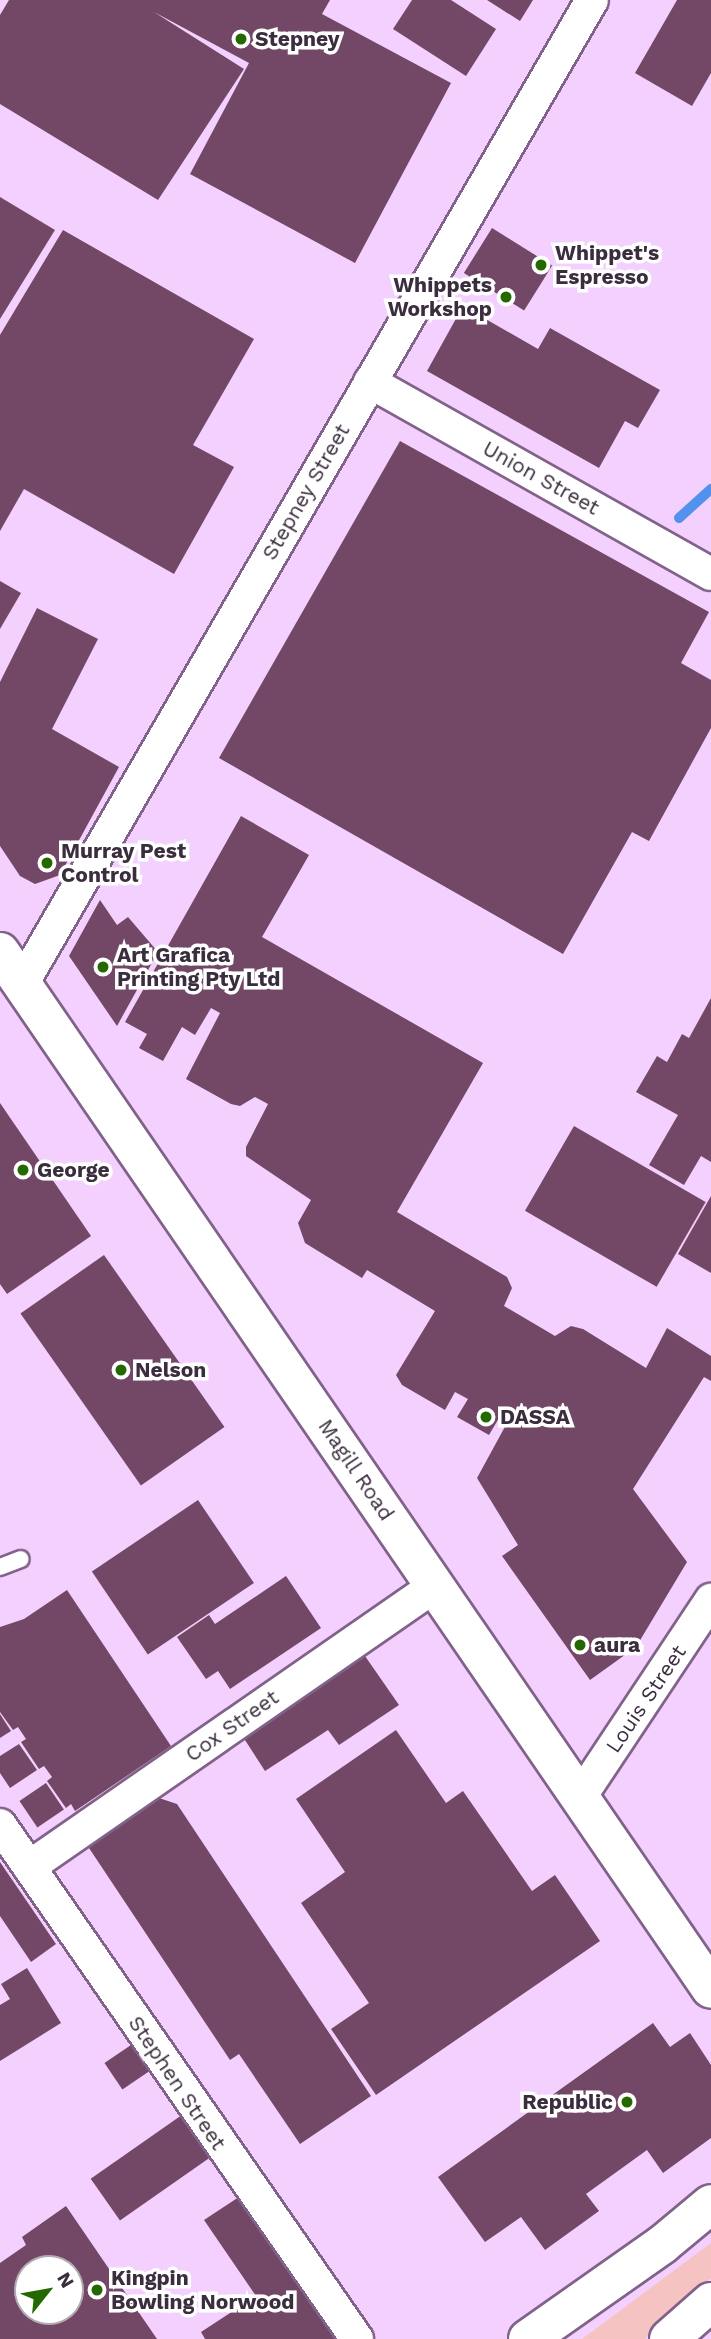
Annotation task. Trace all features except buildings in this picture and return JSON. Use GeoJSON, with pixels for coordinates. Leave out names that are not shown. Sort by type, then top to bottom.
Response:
{"type":"FeatureCollection","features":[{"type":"Feature","properties":{"kind":"main road","name":"Magill Road"},"geometry":{"type":"LineString","coordinates":[[0,952],[708,1981]]}},
{"type":"Feature","properties":{"kind":"main road"},"geometry":{"type":"LineString","coordinates":[[528,2339],[663,2244],[711,2204]]}},
{"type":"Feature","properties":{"kind":"main road"},"geometry":{"type":"LineString","coordinates":[[669,2339],[711,2302]]}},
{"type":"Feature","properties":{"kind":"street","name":"Stepney Street"},"geometry":{"type":"LineString","coordinates":[[22,984],[592,0]]}},
{"type":"Feature","properties":{"kind":"street","name":"Union Street"},"geometry":{"type":"LineString","coordinates":[[370,382],[711,574]]}},
{"type":"Feature","properties":{"kind":"street","name":"Cox Street"},"geometry":{"type":"LineString","coordinates":[[29,1867],[435,1586]]}},
{"type":"Feature","properties":{"kind":"street","name":"Louis Street"},"geometry":{"type":"LineString","coordinates":[[580,1797],[711,1600]]}},
{"type":"Feature","properties":{"kind":"street","name":"Stephen Street"},"geometry":{"type":"LineString","coordinates":[[0,1825],[357,2339]]}},
{"type":"Feature","properties":{"kind":"lane"},"geometry":{"type":"LineString","coordinates":[[0,1567],[21,1559]]}},
{"type":"Feature","properties":{"kind":"shaded area"},"geometry":{"type":"Polygon","coordinates":[[[711,2243],[711,2278],[645,2339],[582,2339],[711,2243]]]}},
{"type":"Feature","properties":{"kind":"waterway"},"geometry":{"type":"LineString","coordinates":[[679,518],[711,489]]}},
{"type":"Feature","properties":{"kind":"place","name":"Stepney"},"geometry":{"type":"Point","coordinates":[241,39]}},
{"type":"Feature","properties":{"kind":"place","name":"Whippet's Espresso"},"geometry":{"type":"Point","coordinates":[541,265]}},
{"type":"Feature","properties":{"kind":"place","name":"Whippets Workshop"},"geometry":{"type":"Point","coordinates":[506,297]}},
{"type":"Feature","properties":{"kind":"place","name":"Murray Pest Control"},"geometry":{"type":"Point","coordinates":[47,863]}},
{"type":"Feature","properties":{"kind":"place","name":"Art Grafica Printing Pty Ltd"},"geometry":{"type":"Point","coordinates":[103,967]}},
{"type":"Feature","properties":{"kind":"place","name":"George"},"geometry":{"type":"Point","coordinates":[23,1170]}},
{"type":"Feature","properties":{"kind":"place","name":"Nelson"},"geometry":{"type":"Point","coordinates":[121,1370]}},
{"type":"Feature","properties":{"kind":"place","name":"DASSA"},"geometry":{"type":"Point","coordinates":[486,1417]}},
{"type":"Feature","properties":{"kind":"place","name":"aura"},"geometry":{"type":"Point","coordinates":[580,1645]}},
{"type":"Feature","properties":{"kind":"place","name":"Republic"},"geometry":{"type":"Point","coordinates":[627,2102]}},
{"type":"Feature","properties":{"kind":"place","name":"Kingpin Bowling Norwood"},"geometry":{"type":"Point","coordinates":[97,2290]}}]}
